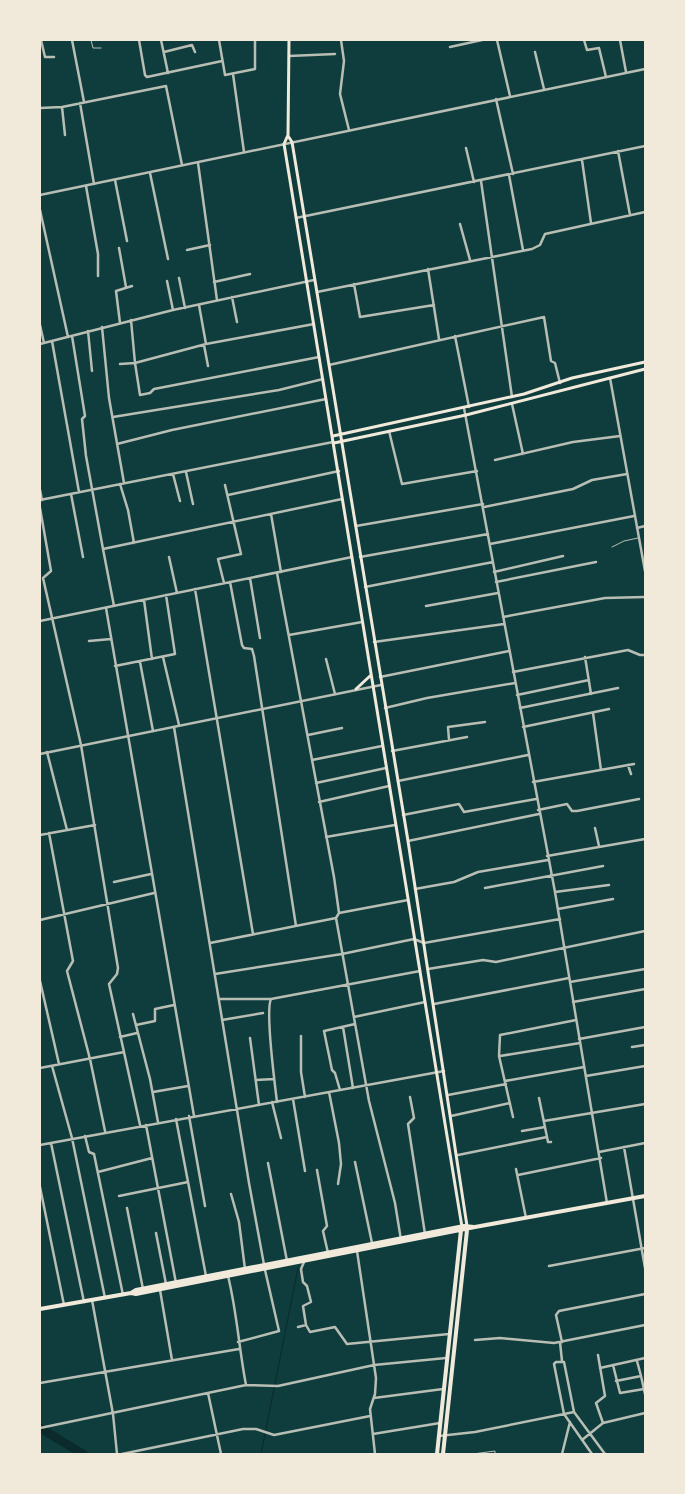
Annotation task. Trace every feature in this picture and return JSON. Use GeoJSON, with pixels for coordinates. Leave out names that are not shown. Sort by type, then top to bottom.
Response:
{"type":"FeatureCollection","features":[{"type":"Feature","properties":{"kind":"main road"},"geometry":{"type":"LineString","coordinates":[[289,40],[288,135],[284,144],[339,471],[372,686],[390,786],[461,1229],[437,1454]]}},
{"type":"Feature","properties":{"kind":"main road"},"geometry":{"type":"LineString","coordinates":[[288,135],[292,142],[416,889],[458,1155],[467,1228],[443,1454]]}},
{"type":"Feature","properties":{"kind":"main road"},"geometry":{"type":"LineString","coordinates":[[333,436],[512,397],[608,370],[645,362]]}},
{"type":"Feature","properties":{"kind":"main road"},"geometry":{"type":"LineString","coordinates":[[333,442],[466,415],[645,369]]}},
{"type":"Feature","properties":{"kind":"main road"},"geometry":{"type":"LineString","coordinates":[[359,601],[367,599]]}},
{"type":"Feature","properties":{"kind":"main road"},"geometry":{"type":"LineString","coordinates":[[356,689],[363,685],[371,675]]}},
{"type":"Feature","properties":{"kind":"main road"},"geometry":{"type":"LineString","coordinates":[[40,1308],[123,1295],[166,1284],[228,1276],[461,1229],[645,1196]]}},
{"type":"Feature","properties":{"kind":"main road"},"geometry":{"type":"LineString","coordinates":[[131,1293],[160,1290],[206,1276],[245,1269],[265,1268],[287,1261],[303,1260],[328,1253],[357,1250],[373,1245],[401,1241]]}},
{"type":"Feature","properties":{"kind":"street"},"geometry":{"type":"LineString","coordinates":[[41,40],[45,57],[54,57]]}},
{"type":"Feature","properties":{"kind":"street"},"geometry":{"type":"LineString","coordinates":[[72,40],[84,102]]}},
{"type":"Feature","properties":{"kind":"street"},"geometry":{"type":"LineString","coordinates":[[139,40],[146,76],[222,61]]}},
{"type":"Feature","properties":{"kind":"street"},"geometry":{"type":"LineString","coordinates":[[161,40],[168,73]]}},
{"type":"Feature","properties":{"kind":"street"},"geometry":{"type":"LineString","coordinates":[[219,40],[224,75],[255,69],[255,40]]}},
{"type":"Feature","properties":{"kind":"street"},"geometry":{"type":"LineString","coordinates":[[340,40],[344,61],[340,90],[349,130]]}},
{"type":"Feature","properties":{"kind":"street"},"geometry":{"type":"LineString","coordinates":[[450,47],[482,40]]}},
{"type":"Feature","properties":{"kind":"street"},"geometry":{"type":"LineString","coordinates":[[498,40],[510,96]]}},
{"type":"Feature","properties":{"kind":"street"},"geometry":{"type":"LineString","coordinates":[[584,40],[587,50],[599,48],[606,77]]}},
{"type":"Feature","properties":{"kind":"street"},"geometry":{"type":"LineString","coordinates":[[620,40],[626,72]]}},
{"type":"Feature","properties":{"kind":"street"},"geometry":{"type":"LineString","coordinates":[[164,52],[192,45],[194,52]]}},
{"type":"Feature","properties":{"kind":"street"},"geometry":{"type":"LineString","coordinates":[[535,52],[544,89]]}},
{"type":"Feature","properties":{"kind":"street"},"geometry":{"type":"LineString","coordinates":[[289,56],[335,54]]}},
{"type":"Feature","properties":{"kind":"street"},"geometry":{"type":"LineString","coordinates":[[40,195],[645,69]]}},
{"type":"Feature","properties":{"kind":"street"},"geometry":{"type":"LineString","coordinates":[[233,74],[244,152]]}},
{"type":"Feature","properties":{"kind":"street"},"geometry":{"type":"LineString","coordinates":[[40,108],[62,107],[166,86],[183,166]]}},
{"type":"Feature","properties":{"kind":"street"},"geometry":{"type":"LineString","coordinates":[[496,99],[513,174]]}},
{"type":"Feature","properties":{"kind":"street"},"geometry":{"type":"LineString","coordinates":[[80,103],[94,184]]}},
{"type":"Feature","properties":{"kind":"street"},"geometry":{"type":"LineString","coordinates":[[62,107],[65,135]]}},
{"type":"Feature","properties":{"kind":"street"},"geometry":{"type":"LineString","coordinates":[[296,218],[645,146]]}},
{"type":"Feature","properties":{"kind":"street"},"geometry":{"type":"LineString","coordinates":[[466,148],[474,182]]}},
{"type":"Feature","properties":{"kind":"street"},"geometry":{"type":"LineString","coordinates":[[618,151],[630,215]]}},
{"type":"Feature","properties":{"kind":"street"},"geometry":{"type":"LineString","coordinates":[[582,159],[591,223]]}},
{"type":"Feature","properties":{"kind":"street"},"geometry":{"type":"LineString","coordinates":[[198,163],[217,300]]}},
{"type":"Feature","properties":{"kind":"street"},"geometry":{"type":"LineString","coordinates":[[150,173],[168,259]]}},
{"type":"Feature","properties":{"kind":"street"},"geometry":{"type":"LineString","coordinates":[[509,175],[523,251]]}},
{"type":"Feature","properties":{"kind":"street"},"geometry":{"type":"LineString","coordinates":[[115,180],[127,242]]}},
{"type":"Feature","properties":{"kind":"street"},"geometry":{"type":"LineString","coordinates":[[481,181],[512,397]]}},
{"type":"Feature","properties":{"kind":"street"},"geometry":{"type":"LineString","coordinates":[[86,186],[98,254],[98,276]]}},
{"type":"Feature","properties":{"kind":"street"},"geometry":{"type":"LineString","coordinates":[[40,210],[68,337]]}},
{"type":"Feature","properties":{"kind":"street"},"geometry":{"type":"LineString","coordinates":[[316,292],[523,251],[537,247],[545,234],[645,212]]}},
{"type":"Feature","properties":{"kind":"street"},"geometry":{"type":"LineString","coordinates":[[460,224],[470,260]]}},
{"type":"Feature","properties":{"kind":"street"},"geometry":{"type":"LineString","coordinates":[[187,250],[210,245]]}},
{"type":"Feature","properties":{"kind":"street"},"geometry":{"type":"LineString","coordinates":[[119,248],[126,288]]}},
{"type":"Feature","properties":{"kind":"street"},"geometry":{"type":"LineString","coordinates":[[428,269],[439,340]]}},
{"type":"Feature","properties":{"kind":"street"},"geometry":{"type":"LineString","coordinates":[[214,282],[250,274]]}},
{"type":"Feature","properties":{"kind":"street"},"geometry":{"type":"LineString","coordinates":[[179,278],[185,308]]}},
{"type":"Feature","properties":{"kind":"street"},"geometry":{"type":"LineString","coordinates":[[40,325],[42,343],[173,310],[314,280]]}},
{"type":"Feature","properties":{"kind":"street"},"geometry":{"type":"LineString","coordinates":[[167,281],[173,310]]}},
{"type":"Feature","properties":{"kind":"street"},"geometry":{"type":"LineString","coordinates":[[354,284],[360,317],[434,305]]}},
{"type":"Feature","properties":{"kind":"street"},"geometry":{"type":"LineString","coordinates":[[120,323],[116,290],[132,286]]}},
{"type":"Feature","properties":{"kind":"street"},"geometry":{"type":"LineString","coordinates":[[232,297],[237,322]]}},
{"type":"Feature","properties":{"kind":"street"},"geometry":{"type":"LineString","coordinates":[[199,304],[208,366]]}},
{"type":"Feature","properties":{"kind":"street"},"geometry":{"type":"LineString","coordinates":[[328,365],[544,317],[551,361],[555,363],[560,383]]}},
{"type":"Feature","properties":{"kind":"street"},"geometry":{"type":"LineString","coordinates":[[131,320],[140,395],[150,393],[154,389],[319,357]]}},
{"type":"Feature","properties":{"kind":"street"},"geometry":{"type":"LineString","coordinates":[[120,364],[135,363],[205,344],[314,324]]}},
{"type":"Feature","properties":{"kind":"street"},"geometry":{"type":"LineString","coordinates":[[102,328],[113,417],[124,483]]}},
{"type":"Feature","properties":{"kind":"street"},"geometry":{"type":"LineString","coordinates":[[88,331],[92,371]]}},
{"type":"Feature","properties":{"kind":"street"},"geometry":{"type":"LineString","coordinates":[[72,336],[84,400],[85,415],[82,419],[92,489],[114,606]]}},
{"type":"Feature","properties":{"kind":"street"},"geometry":{"type":"LineString","coordinates":[[455,336],[469,407]]}},
{"type":"Feature","properties":{"kind":"street"},"geometry":{"type":"LineString","coordinates":[[52,341],[79,492]]}},
{"type":"Feature","properties":{"kind":"street"},"geometry":{"type":"LineString","coordinates":[[608,370],[645,571]]}},
{"type":"Feature","properties":{"kind":"street"},"geometry":{"type":"LineString","coordinates":[[113,417],[279,390],[323,379]]}},
{"type":"Feature","properties":{"kind":"street"},"geometry":{"type":"LineString","coordinates":[[117,444],[172,430],[326,399]]}},
{"type":"Feature","properties":{"kind":"street"},"geometry":{"type":"LineString","coordinates":[[512,404],[524,454]]}},
{"type":"Feature","properties":{"kind":"street"},"geometry":{"type":"LineString","coordinates":[[464,408],[484,506],[494,572],[560,919],[608,1203]]}},
{"type":"Feature","properties":{"kind":"street"},"geometry":{"type":"LineString","coordinates":[[389,431],[400,482],[409,484],[477,471]]}},
{"type":"Feature","properties":{"kind":"street"},"geometry":{"type":"LineString","coordinates":[[495,460],[573,442],[620,436]]}},
{"type":"Feature","properties":{"kind":"street"},"geometry":{"type":"LineString","coordinates":[[40,490],[41,500],[333,442]]}},
{"type":"Feature","properties":{"kind":"street"},"geometry":{"type":"LineString","coordinates":[[186,471],[193,504]]}},
{"type":"Feature","properties":{"kind":"street"},"geometry":{"type":"LineString","coordinates":[[228,494],[339,471]]}},
{"type":"Feature","properties":{"kind":"street"},"geometry":{"type":"LineString","coordinates":[[173,474],[180,501]]}},
{"type":"Feature","properties":{"kind":"street"},"geometry":{"type":"LineString","coordinates":[[356,526],[572,490],[592,480],[627,474]]}},
{"type":"Feature","properties":{"kind":"street"},"geometry":{"type":"LineString","coordinates":[[120,484],[128,510],[134,543]]}},
{"type":"Feature","properties":{"kind":"street"},"geometry":{"type":"LineString","coordinates":[[224,583],[218,559],[242,554],[225,485]]}},
{"type":"Feature","properties":{"kind":"street"},"geometry":{"type":"LineString","coordinates":[[71,494],[83,557]]}},
{"type":"Feature","properties":{"kind":"street"},"geometry":{"type":"LineString","coordinates":[[103,550],[343,499]]}},
{"type":"Feature","properties":{"kind":"street"},"geometry":{"type":"LineString","coordinates":[[40,508],[51,571],[43,578],[81,746],[95,825],[106,904],[118,968],[117,974],[109,984],[140,1126]]}},
{"type":"Feature","properties":{"kind":"street"},"geometry":{"type":"LineString","coordinates":[[271,514],[289,635],[334,877],[339,913],[336,918],[342,954],[368,1085],[369,1101],[385,1159],[401,1241]]}},
{"type":"Feature","properties":{"kind":"street"},"geometry":{"type":"LineString","coordinates":[[490,544],[634,516]]}},
{"type":"Feature","properties":{"kind":"street"},"geometry":{"type":"LineString","coordinates":[[637,528],[645,526]]}},
{"type":"Feature","properties":{"kind":"street"},"geometry":{"type":"LineString","coordinates":[[360,557],[488,534]]}},
{"type":"Feature","properties":{"kind":"street"},"geometry":{"type":"LineString","coordinates":[[494,572],[563,556]]}},
{"type":"Feature","properties":{"kind":"street"},"geometry":{"type":"LineString","coordinates":[[169,557],[177,593]]}},
{"type":"Feature","properties":{"kind":"street"},"geometry":{"type":"LineString","coordinates":[[40,621],[352,557]]}},
{"type":"Feature","properties":{"kind":"street"},"geometry":{"type":"LineString","coordinates":[[365,587],[493,562]]}},
{"type":"Feature","properties":{"kind":"street"},"geometry":{"type":"LineString","coordinates":[[496,582],[596,562]]}},
{"type":"Feature","properties":{"kind":"street"},"geometry":{"type":"LineString","coordinates":[[250,578],[260,638]]}},
{"type":"Feature","properties":{"kind":"street"},"geometry":{"type":"LineString","coordinates":[[230,582],[242,645],[244,648],[252,650],[296,926]]}},
{"type":"Feature","properties":{"kind":"street"},"geometry":{"type":"LineString","coordinates":[[195,589],[253,934]]}},
{"type":"Feature","properties":{"kind":"street"},"geometry":{"type":"LineString","coordinates":[[426,606],[498,593]]}},
{"type":"Feature","properties":{"kind":"street"},"geometry":{"type":"LineString","coordinates":[[115,666],[175,654],[166,595]]}},
{"type":"Feature","properties":{"kind":"street"},"geometry":{"type":"LineString","coordinates":[[503,617],[605,598],[645,597]]}},
{"type":"Feature","properties":{"kind":"street"},"geometry":{"type":"LineString","coordinates":[[144,600],[152,659]]}},
{"type":"Feature","properties":{"kind":"street"},"geometry":{"type":"LineString","coordinates":[[106,608],[194,1116]]}},
{"type":"Feature","properties":{"kind":"street"},"geometry":{"type":"LineString","coordinates":[[289,635],[362,622]]}},
{"type":"Feature","properties":{"kind":"street"},"geometry":{"type":"LineString","coordinates":[[374,642],[504,624]]}},
{"type":"Feature","properties":{"kind":"street"},"geometry":{"type":"LineString","coordinates":[[89,641],[111,639]]}},
{"type":"Feature","properties":{"kind":"street"},"geometry":{"type":"LineString","coordinates":[[513,672],[628,650],[645,655]]}},
{"type":"Feature","properties":{"kind":"street"},"geometry":{"type":"LineString","coordinates":[[380,677],[509,652]]}},
{"type":"Feature","properties":{"kind":"street"},"geometry":{"type":"LineString","coordinates":[[163,657],[179,726]]}},
{"type":"Feature","properties":{"kind":"street"},"geometry":{"type":"LineString","coordinates":[[326,658],[335,694]]}},
{"type":"Feature","properties":{"kind":"street"},"geometry":{"type":"LineString","coordinates":[[584,658],[591,694]]}},
{"type":"Feature","properties":{"kind":"street"},"geometry":{"type":"LineString","coordinates":[[140,662],[153,731]]}},
{"type":"Feature","properties":{"kind":"street"},"geometry":{"type":"LineString","coordinates":[[517,694],[589,680]]}},
{"type":"Feature","properties":{"kind":"street"},"geometry":{"type":"LineString","coordinates":[[385,708],[427,698],[515,683]]}},
{"type":"Feature","properties":{"kind":"street"},"geometry":{"type":"LineString","coordinates":[[40,754],[381,685]]}},
{"type":"Feature","properties":{"kind":"street"},"geometry":{"type":"LineString","coordinates":[[520,708],[618,688]]}},
{"type":"Feature","properties":{"kind":"street"},"geometry":{"type":"LineString","coordinates":[[523,727],[609,709]]}},
{"type":"Feature","properties":{"kind":"street"},"geometry":{"type":"LineString","coordinates":[[593,712],[601,770]]}},
{"type":"Feature","properties":{"kind":"street"},"geometry":{"type":"LineString","coordinates":[[449,740],[448,727],[485,722]]}},
{"type":"Feature","properties":{"kind":"street"},"geometry":{"type":"LineString","coordinates":[[174,727],[237,1108],[265,1268],[279,1333],[238,1342]]}},
{"type":"Feature","properties":{"kind":"street"},"geometry":{"type":"LineString","coordinates":[[308,735],[342,728]]}},
{"type":"Feature","properties":{"kind":"street"},"geometry":{"type":"LineString","coordinates":[[392,751],[467,737]]}},
{"type":"Feature","properties":{"kind":"street"},"geometry":{"type":"LineString","coordinates":[[312,760],[382,746]]}},
{"type":"Feature","properties":{"kind":"street"},"geometry":{"type":"LineString","coordinates":[[47,752],[67,830]]}},
{"type":"Feature","properties":{"kind":"street"},"geometry":{"type":"LineString","coordinates":[[398,781],[528,755]]}},
{"type":"Feature","properties":{"kind":"street"},"geometry":{"type":"LineString","coordinates":[[533,782],[634,764]]}},
{"type":"Feature","properties":{"kind":"street"},"geometry":{"type":"LineString","coordinates":[[628,765],[630,774]]}},
{"type":"Feature","properties":{"kind":"street"},"geometry":{"type":"LineString","coordinates":[[316,783],[386,768]]}},
{"type":"Feature","properties":{"kind":"street"},"geometry":{"type":"LineString","coordinates":[[320,802],[390,786]]}},
{"type":"Feature","properties":{"kind":"street"},"geometry":{"type":"LineString","coordinates":[[403,815],[459,804],[464,812],[536,799]]}},
{"type":"Feature","properties":{"kind":"street"},"geometry":{"type":"LineString","coordinates":[[538,810],[568,804],[572,811],[577,811],[639,799]]}},
{"type":"Feature","properties":{"kind":"street"},"geometry":{"type":"LineString","coordinates":[[408,841],[539,814]]}},
{"type":"Feature","properties":{"kind":"street"},"geometry":{"type":"LineString","coordinates":[[326,838],[396,824]]}},
{"type":"Feature","properties":{"kind":"street"},"geometry":{"type":"LineString","coordinates":[[40,835],[95,825]]}},
{"type":"Feature","properties":{"kind":"street"},"geometry":{"type":"LineString","coordinates":[[595,828],[599,846]]}},
{"type":"Feature","properties":{"kind":"street"},"geometry":{"type":"LineString","coordinates":[[49,833],[73,961],[67,970],[90,1059],[105,1132]]}},
{"type":"Feature","properties":{"kind":"street"},"geometry":{"type":"LineString","coordinates":[[416,889],[454,882],[478,872],[645,838]]}},
{"type":"Feature","properties":{"kind":"street"},"geometry":{"type":"LineString","coordinates":[[485,888],[603,866]]}},
{"type":"Feature","properties":{"kind":"street"},"geometry":{"type":"LineString","coordinates":[[114,882],[151,874]]}},
{"type":"Feature","properties":{"kind":"street"},"geometry":{"type":"LineString","coordinates":[[555,892],[609,885]]}},
{"type":"Feature","properties":{"kind":"street"},"geometry":{"type":"LineString","coordinates":[[40,920],[154,893]]}},
{"type":"Feature","properties":{"kind":"street"},"geometry":{"type":"LineString","coordinates":[[558,909],[613,899]]}},
{"type":"Feature","properties":{"kind":"street"},"geometry":{"type":"LineString","coordinates":[[339,913],[408,900]]}},
{"type":"Feature","properties":{"kind":"street"},"geometry":{"type":"LineString","coordinates":[[210,943],[336,918]]}},
{"type":"Feature","properties":{"kind":"street"},"geometry":{"type":"LineString","coordinates":[[215,974],[342,954],[414,939],[424,943],[560,919]]}},
{"type":"Feature","properties":{"kind":"street"},"geometry":{"type":"LineString","coordinates":[[428,969],[479,960],[496,962],[645,931]]}},
{"type":"Feature","properties":{"kind":"street"},"geometry":{"type":"LineString","coordinates":[[434,1004],[645,969]]}},
{"type":"Feature","properties":{"kind":"street"},"geometry":{"type":"LineString","coordinates":[[219,999],[271,999],[420,970]]}},
{"type":"Feature","properties":{"kind":"street"},"geometry":{"type":"LineString","coordinates":[[40,981],[60,1064]]}},
{"type":"Feature","properties":{"kind":"street"},"geometry":{"type":"LineString","coordinates":[[573,1002],[645,989]]}},
{"type":"Feature","properties":{"kind":"street"},"geometry":{"type":"LineString","coordinates":[[271,999],[269,1006],[277,1102]]}},
{"type":"Feature","properties":{"kind":"street"},"geometry":{"type":"LineString","coordinates":[[354,1017],[425,1002]]}},
{"type":"Feature","properties":{"kind":"street"},"geometry":{"type":"LineString","coordinates":[[135,1025],[155,1021],[155,1010],[174,1005]]}},
{"type":"Feature","properties":{"kind":"street"},"geometry":{"type":"LineString","coordinates":[[222,1020],[263,1013]]}},
{"type":"Feature","properties":{"kind":"street"},"geometry":{"type":"LineString","coordinates":[[133,1014],[153,1092],[158,1122]]}},
{"type":"Feature","properties":{"kind":"street"},"geometry":{"type":"LineString","coordinates":[[513,1118],[499,1056],[500,1035],[576,1020]]}},
{"type":"Feature","properties":{"kind":"street"},"geometry":{"type":"LineString","coordinates":[[340,1090],[335,1073],[332,1070],[324,1031],[355,1024]]}},
{"type":"Feature","properties":{"kind":"street"},"geometry":{"type":"LineString","coordinates":[[342,1027],[353,1088]]}},
{"type":"Feature","properties":{"kind":"street"},"geometry":{"type":"LineString","coordinates":[[499,1056],[645,1027]]}},
{"type":"Feature","properties":{"kind":"street"},"geometry":{"type":"LineString","coordinates":[[120,1037],[137,1033]]}},
{"type":"Feature","properties":{"kind":"street"},"geometry":{"type":"LineString","coordinates":[[301,1036],[301,1072],[305,1097]]}},
{"type":"Feature","properties":{"kind":"street"},"geometry":{"type":"LineString","coordinates":[[250,1038],[259,1105]]}},
{"type":"Feature","properties":{"kind":"street"},"geometry":{"type":"LineString","coordinates":[[632,1047],[645,1045]]}},
{"type":"Feature","properties":{"kind":"street"},"geometry":{"type":"LineString","coordinates":[[40,1068],[124,1052]]}},
{"type":"Feature","properties":{"kind":"street"},"geometry":{"type":"LineString","coordinates":[[52,1066],[72,1138],[105,1298]]}},
{"type":"Feature","properties":{"kind":"street"},"geometry":{"type":"LineString","coordinates":[[586,1076],[645,1066]]}},
{"type":"Feature","properties":{"kind":"street"},"geometry":{"type":"LineString","coordinates":[[448,1095],[584,1067]]}},
{"type":"Feature","properties":{"kind":"street"},"geometry":{"type":"LineString","coordinates":[[40,1145],[189,1116],[445,1071]]}},
{"type":"Feature","properties":{"kind":"street"},"geometry":{"type":"LineString","coordinates":[[256,1080],[274,1079]]}},
{"type":"Feature","properties":{"kind":"street"},"geometry":{"type":"LineString","coordinates":[[153,1092],[188,1086]]}},
{"type":"Feature","properties":{"kind":"street"},"geometry":{"type":"LineString","coordinates":[[329,1092],[339,1143],[341,1164],[338,1184]]}},
{"type":"Feature","properties":{"kind":"street"},"geometry":{"type":"LineString","coordinates":[[410,1097],[414,1118],[408,1124],[426,1236]]}},
{"type":"Feature","properties":{"kind":"street"},"geometry":{"type":"LineString","coordinates":[[539,1098],[548,1142],[551,1142]]}},
{"type":"Feature","properties":{"kind":"street"},"geometry":{"type":"LineString","coordinates":[[293,1099],[305,1171]]}},
{"type":"Feature","properties":{"kind":"street"},"geometry":{"type":"LineString","coordinates":[[272,1102],[281,1138]]}},
{"type":"Feature","properties":{"kind":"street"},"geometry":{"type":"LineString","coordinates":[[451,1116],[510,1104]]}},
{"type":"Feature","properties":{"kind":"street"},"geometry":{"type":"LineString","coordinates":[[544,1121],[645,1104]]}},
{"type":"Feature","properties":{"kind":"street"},"geometry":{"type":"LineString","coordinates":[[189,1116],[205,1206]]}},
{"type":"Feature","properties":{"kind":"street"},"geometry":{"type":"LineString","coordinates":[[176,1119],[206,1276]]}},
{"type":"Feature","properties":{"kind":"street"},"geometry":{"type":"LineString","coordinates":[[146,1125],[176,1284]]}},
{"type":"Feature","properties":{"kind":"street"},"geometry":{"type":"LineString","coordinates":[[522,1131],[545,1126]]}},
{"type":"Feature","properties":{"kind":"street"},"geometry":{"type":"LineString","coordinates":[[84,1136],[88,1151],[94,1154],[123,1295]]}},
{"type":"Feature","properties":{"kind":"street"},"geometry":{"type":"LineString","coordinates":[[458,1155],[547,1137]]}},
{"type":"Feature","properties":{"kind":"street"},"geometry":{"type":"LineString","coordinates":[[51,1143],[84,1302]]}},
{"type":"Feature","properties":{"kind":"street"},"geometry":{"type":"LineString","coordinates":[[600,1152],[645,1143]]}},
{"type":"Feature","properties":{"kind":"street"},"geometry":{"type":"LineString","coordinates":[[624,1147],[645,1268]]}},
{"type":"Feature","properties":{"kind":"street"},"geometry":{"type":"LineString","coordinates":[[98,1172],[152,1158]]}},
{"type":"Feature","properties":{"kind":"street"},"geometry":{"type":"LineString","coordinates":[[518,1175],[600,1158]]}},
{"type":"Feature","properties":{"kind":"street"},"geometry":{"type":"LineString","coordinates":[[355,1162],[373,1245]]}},
{"type":"Feature","properties":{"kind":"street"},"geometry":{"type":"LineString","coordinates":[[268,1163],[287,1261]]}},
{"type":"Feature","properties":{"kind":"street"},"geometry":{"type":"LineString","coordinates":[[516,1169],[526,1218]]}},
{"type":"Feature","properties":{"kind":"street"},"geometry":{"type":"LineString","coordinates":[[317,1170],[327,1226],[323,1230],[328,1253]]}},
{"type":"Feature","properties":{"kind":"street"},"geometry":{"type":"LineString","coordinates":[[119,1196],[188,1182]]}},
{"type":"Feature","properties":{"kind":"street"},"geometry":{"type":"LineString","coordinates":[[40,1187],[64,1305]]}},
{"type":"Feature","properties":{"kind":"street"},"geometry":{"type":"LineString","coordinates":[[231,1194],[238,1222],[245,1269]]}},
{"type":"Feature","properties":{"kind":"street"},"geometry":{"type":"LineString","coordinates":[[127,1208],[143,1289]]}},
{"type":"Feature","properties":{"kind":"street"},"geometry":{"type":"LineString","coordinates":[[156,1233],[166,1284]]}},
{"type":"Feature","properties":{"kind":"street"},"geometry":{"type":"LineString","coordinates":[[549,1266],[643,1248]]}},
{"type":"Feature","properties":{"kind":"street"},"geometry":{"type":"LineString","coordinates":[[357,1250],[376,1378],[374,1398],[370,1409],[375,1454]]}},
{"type":"Feature","properties":{"kind":"street"},"geometry":{"type":"LineString","coordinates":[[303,1260],[301,1269],[302,1282],[307,1286],[311,1302],[303,1306],[306,1325],[310,1332],[335,1327],[347,1344],[369,1340],[449,1334]]}},
{"type":"Feature","properties":{"kind":"street"},"geometry":{"type":"LineString","coordinates":[[228,1276],[237,1320],[238,1342],[246,1385]]}},
{"type":"Feature","properties":{"kind":"street"},"geometry":{"type":"LineString","coordinates":[[160,1290],[172,1360]]}},
{"type":"Feature","properties":{"kind":"street"},"geometry":{"type":"LineString","coordinates":[[605,1454],[574,1412],[562,1361],[556,1315],[559,1311],[645,1294]]}},
{"type":"Feature","properties":{"kind":"street"},"geometry":{"type":"LineString","coordinates":[[92,1300],[117,1454]]}},
{"type":"Feature","properties":{"kind":"street"},"geometry":{"type":"LineString","coordinates":[[298,1327],[306,1325]]}},
{"type":"Feature","properties":{"kind":"street"},"geometry":{"type":"LineString","coordinates":[[475,1340],[500,1338],[542,1343],[561,1342],[645,1325]]}},
{"type":"Feature","properties":{"kind":"street"},"geometry":{"type":"LineString","coordinates":[[40,1383],[239,1348]]}},
{"type":"Feature","properties":{"kind":"street"},"geometry":{"type":"LineString","coordinates":[[598,1355],[605,1397],[596,1403],[603,1423]]}},
{"type":"Feature","properties":{"kind":"street"},"geometry":{"type":"LineString","coordinates":[[40,1428],[246,1385],[278,1386],[374,1365],[446,1358]]}},
{"type":"Feature","properties":{"kind":"street"},"geometry":{"type":"LineString","coordinates":[[600,1368],[645,1358]]}},
{"type":"Feature","properties":{"kind":"street"},"geometry":{"type":"LineString","coordinates":[[637,1360],[645,1393]]}},
{"type":"Feature","properties":{"kind":"street"},"geometry":{"type":"LineString","coordinates":[[562,1361],[554,1364],[564,1414],[592,1454]]}},
{"type":"Feature","properties":{"kind":"street"},"geometry":{"type":"LineString","coordinates":[[613,1365],[621,1394],[644,1389]]}},
{"type":"Feature","properties":{"kind":"street"},"geometry":{"type":"LineString","coordinates":[[616,1381],[641,1376]]}},
{"type":"Feature","properties":{"kind":"street"},"geometry":{"type":"LineString","coordinates":[[374,1398],[443,1389]]}},
{"type":"Feature","properties":{"kind":"street"},"geometry":{"type":"LineString","coordinates":[[208,1393],[221,1454]]}},
{"type":"Feature","properties":{"kind":"street"},"geometry":{"type":"LineString","coordinates":[[439,1436],[474,1432],[574,1412]]}},
{"type":"Feature","properties":{"kind":"street"},"geometry":{"type":"LineString","coordinates":[[582,1440],[603,1423],[645,1413]]}},
{"type":"Feature","properties":{"kind":"street"},"geometry":{"type":"LineString","coordinates":[[122,1454],[243,1429],[256,1429],[269,1434],[370,1416]]}},
{"type":"Feature","properties":{"kind":"street"},"geometry":{"type":"LineString","coordinates":[[562,1454],[570,1422]]}},
{"type":"Feature","properties":{"kind":"street"},"geometry":{"type":"LineString","coordinates":[[373,1434],[440,1423]]}},
{"type":"Feature","properties":{"kind":"lane"},"geometry":{"type":"LineString","coordinates":[[91,40],[93,48],[101,48]]}},
{"type":"Feature","properties":{"kind":"lane"},"geometry":{"type":"LineString","coordinates":[[612,548],[624,541],[639,538]]}},
{"type":"Feature","properties":{"kind":"lane"},"geometry":{"type":"LineString","coordinates":[[473,1454],[495,1451],[495,1454]]}},
{"type":"Feature","properties":{"kind":"waterway"},"geometry":{"type":"LineString","coordinates":[[261,1454],[298,1268]]}},
{"type":"Feature","properties":{"kind":"waterway"},"geometry":{"type":"LineString","coordinates":[[40,1428],[83,1454]]}}]}
